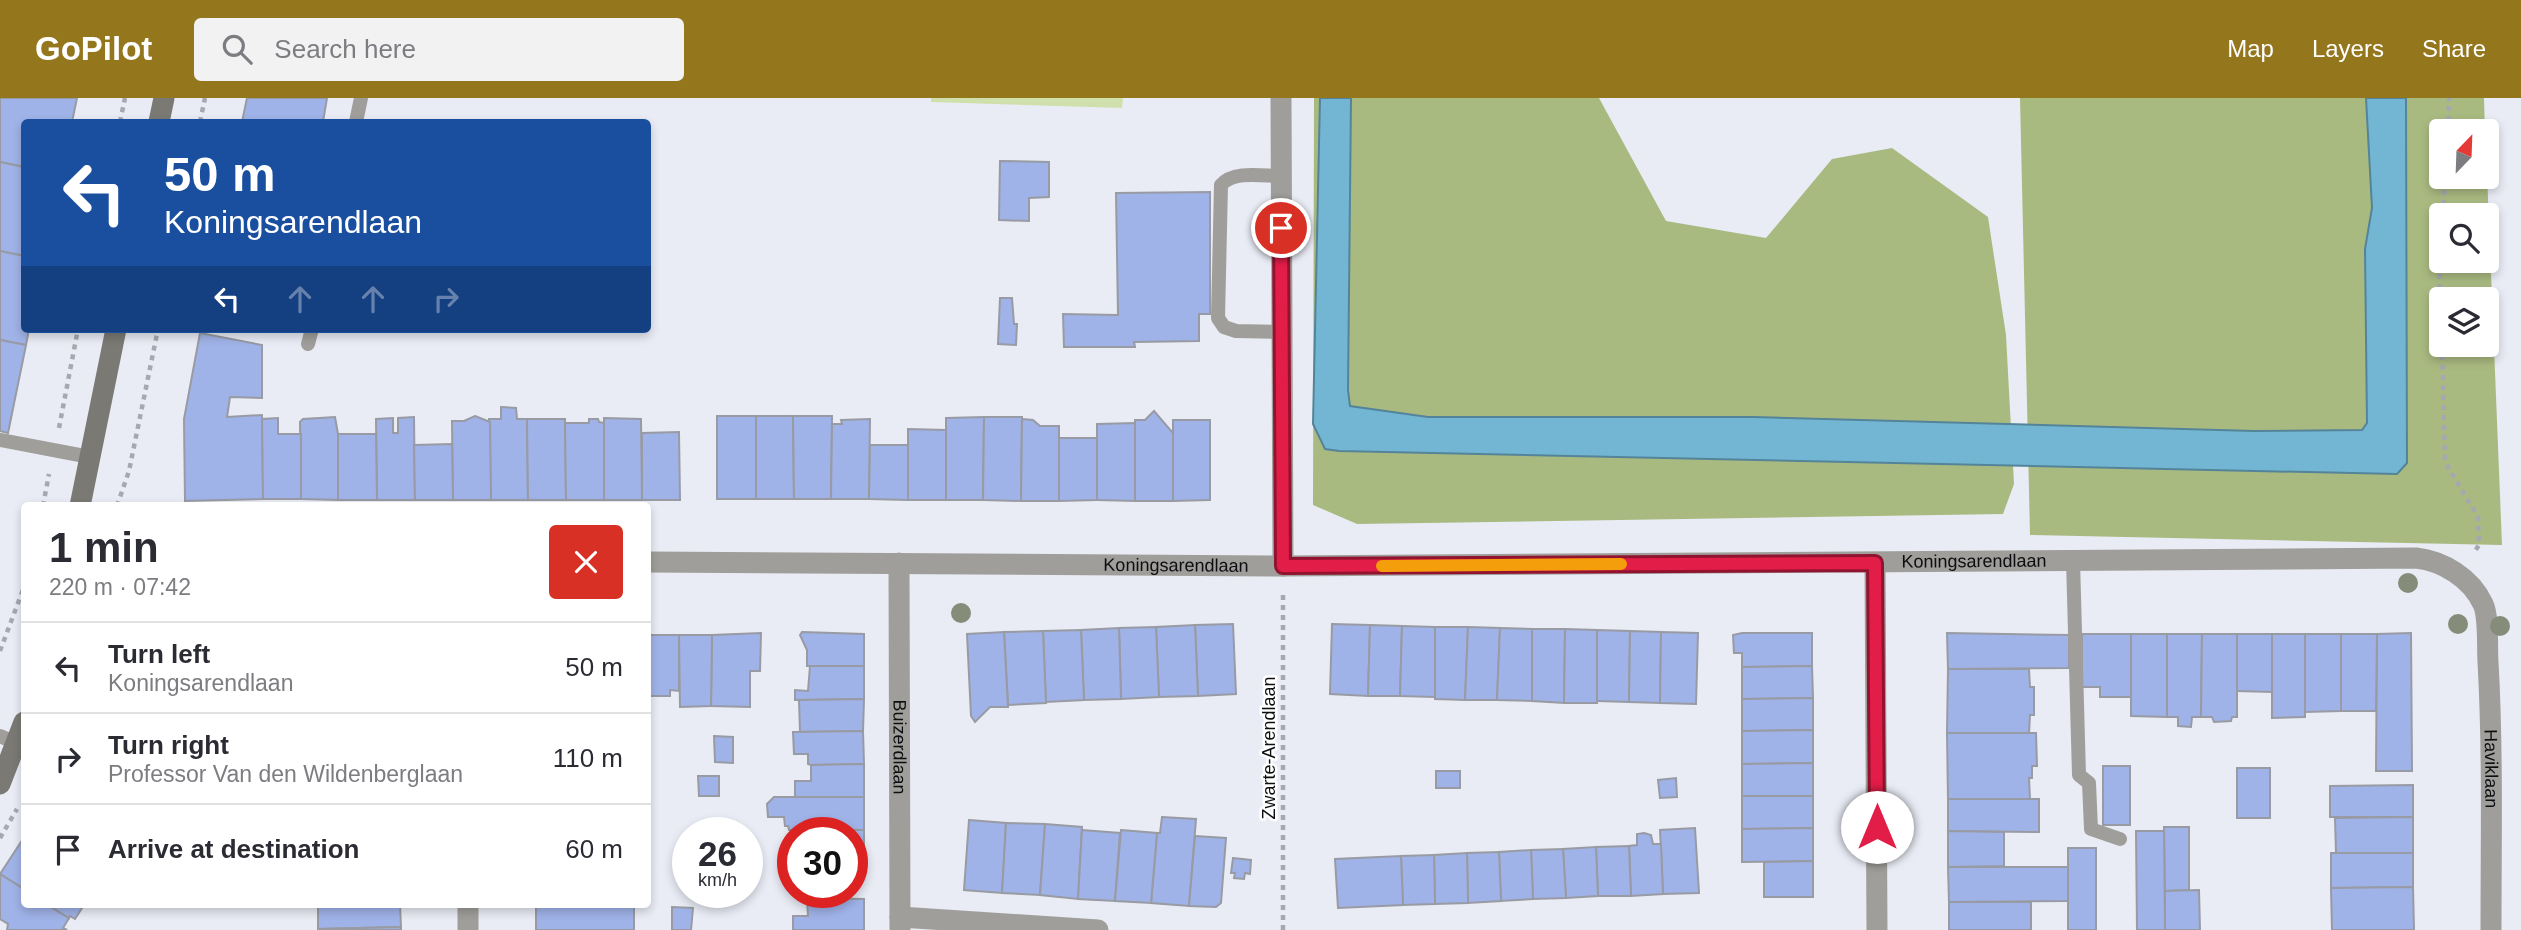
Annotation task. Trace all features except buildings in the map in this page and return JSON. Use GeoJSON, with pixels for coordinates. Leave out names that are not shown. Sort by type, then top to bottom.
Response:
{"type":"FeatureCollection","features":[{"type":"Feature","properties":{"kind":"street"},"geometry":{"type":"LineString","coordinates":[[160,119],[164,98]]}},
{"type":"Feature","properties":{"kind":"street"},"geometry":{"type":"LineString","coordinates":[[1281,98],[1283,566]]}},
{"type":"Feature","properties":{"kind":"street"},"geometry":{"type":"LineString","coordinates":[[81,502],[116,333]]}},
{"type":"Feature","properties":{"kind":"street","name":"Koningsarendlaan"},"geometry":{"type":"LineString","coordinates":[[651,562],[1283,566],[2416,558],[2431,560],[2461,576],[2485,606]]}},
{"type":"Feature","properties":{"kind":"street","name":"Buizerdlaan"},"geometry":{"type":"LineString","coordinates":[[899,563],[900,924]]}},
{"type":"Feature","properties":{"kind":"street"},"geometry":{"type":"LineString","coordinates":[[1875,563],[1877,930]]}},
{"type":"Feature","properties":{"kind":"street","name":"Haviklaan"},"geometry":{"type":"LineString","coordinates":[[2485,606],[2491,717],[2491,930]]}},
{"type":"Feature","properties":{"kind":"street"},"geometry":{"type":"LineString","coordinates":[[0,784],[8,740],[21,725]]}},
{"type":"Feature","properties":{"kind":"street"},"geometry":{"type":"LineString","coordinates":[[468,908],[468,930]]}},
{"type":"Feature","properties":{"kind":"street"},"geometry":{"type":"LineString","coordinates":[[900,924],[1098,930]]}},
{"type":"Feature","properties":{"kind":"lane"},"geometry":{"type":"LineString","coordinates":[[357,119],[361,98]]}},
{"type":"Feature","properties":{"kind":"lane"},"geometry":{"type":"LineString","coordinates":[[1280,332],[1237,331],[1224,327],[1218,318],[1221,186],[1225,180],[1238,176],[1281,176]]}},
{"type":"Feature","properties":{"kind":"lane"},"geometry":{"type":"LineString","coordinates":[[0,440],[90,457]]}},
{"type":"Feature","properties":{"kind":"lane"},"geometry":{"type":"LineString","coordinates":[[2073,560],[2079,775],[2089,783],[2091,829],[2120,839]]}},
{"type":"Feature","properties":{"kind":"path"},"geometry":{"type":"LineString","coordinates":[[121,119],[125,98]]}},
{"type":"Feature","properties":{"kind":"path"},"geometry":{"type":"LineString","coordinates":[[201,119],[205,98]]}},
{"type":"Feature","properties":{"kind":"path"},"geometry":{"type":"LineString","coordinates":[[2448,119],[2449,98]]}},
{"type":"Feature","properties":{"kind":"path"},"geometry":{"type":"LineString","coordinates":[[44,502],[77,333]]}},
{"type":"Feature","properties":{"kind":"path"},"geometry":{"type":"LineString","coordinates":[[118,502],[129,471],[157,333]]}},
{"type":"Feature","properties":{"kind":"path"},"geometry":{"type":"LineString","coordinates":[[2442,357],[2445,462],[2477,517],[2479,545],[2461,576]]}},
{"type":"Feature","properties":{"kind":"path","name":"Zwarte-Arendlaan"},"geometry":{"type":"LineString","coordinates":[[1283,566],[1283,930]]}},
{"type":"Feature","properties":{"kind":"path"},"geometry":{"type":"LineString","coordinates":[[0,652],[21,595]]}},
{"type":"Feature","properties":{"kind":"path"},"geometry":{"type":"LineString","coordinates":[[0,838],[20,802]]}},
{"type":"Feature","properties":{"kind":"green space"},"geometry":{"type":"Polygon","coordinates":[[[931,98],[1123,98],[1122,108],[931,102],[931,98]]]}},
{"type":"Feature","properties":{"kind":"green space"},"geometry":{"type":"Polygon","coordinates":[[[1314,98],[1599,98],[1666,221],[1766,238],[1832,159],[1892,148],[1988,217],[2006,335],[2014,484],[2003,514],[1357,524],[1313,505],[1314,98]]]}},
{"type":"Feature","properties":{"kind":"green space"},"geometry":{"type":"Polygon","coordinates":[[[2020,98],[2484,98],[2485,119],[2429,119],[2429,189],[2488,189],[2488,203],[2429,203],[2429,273],[2491,273],[2492,287],[2429,287],[2429,357],[2494,357],[2502,545],[2030,535],[2020,98]]]}},
{"type":"Feature","properties":{"kind":"water"},"geometry":{"type":"Polygon","coordinates":[[[1320,98],[1351,98],[1350,406],[1428,417],[1754,417],[2254,431],[2362,430],[2367,423],[2365,249],[2372,208],[2366,98],[2406,98],[2407,463],[2397,474],[1325,449],[1313,424],[1320,98]]]}},
{"type":"Feature","properties":{"kind":"slow traffic"},"geometry":{"type":"LineString","coordinates":[[1382,566],[1621,564]]}},
{"type":"Feature","properties":{"kind":"route"},"geometry":{"type":"LineString","coordinates":[[1281,228],[1283,566],[1875,563],[1877,827]]}}]}
